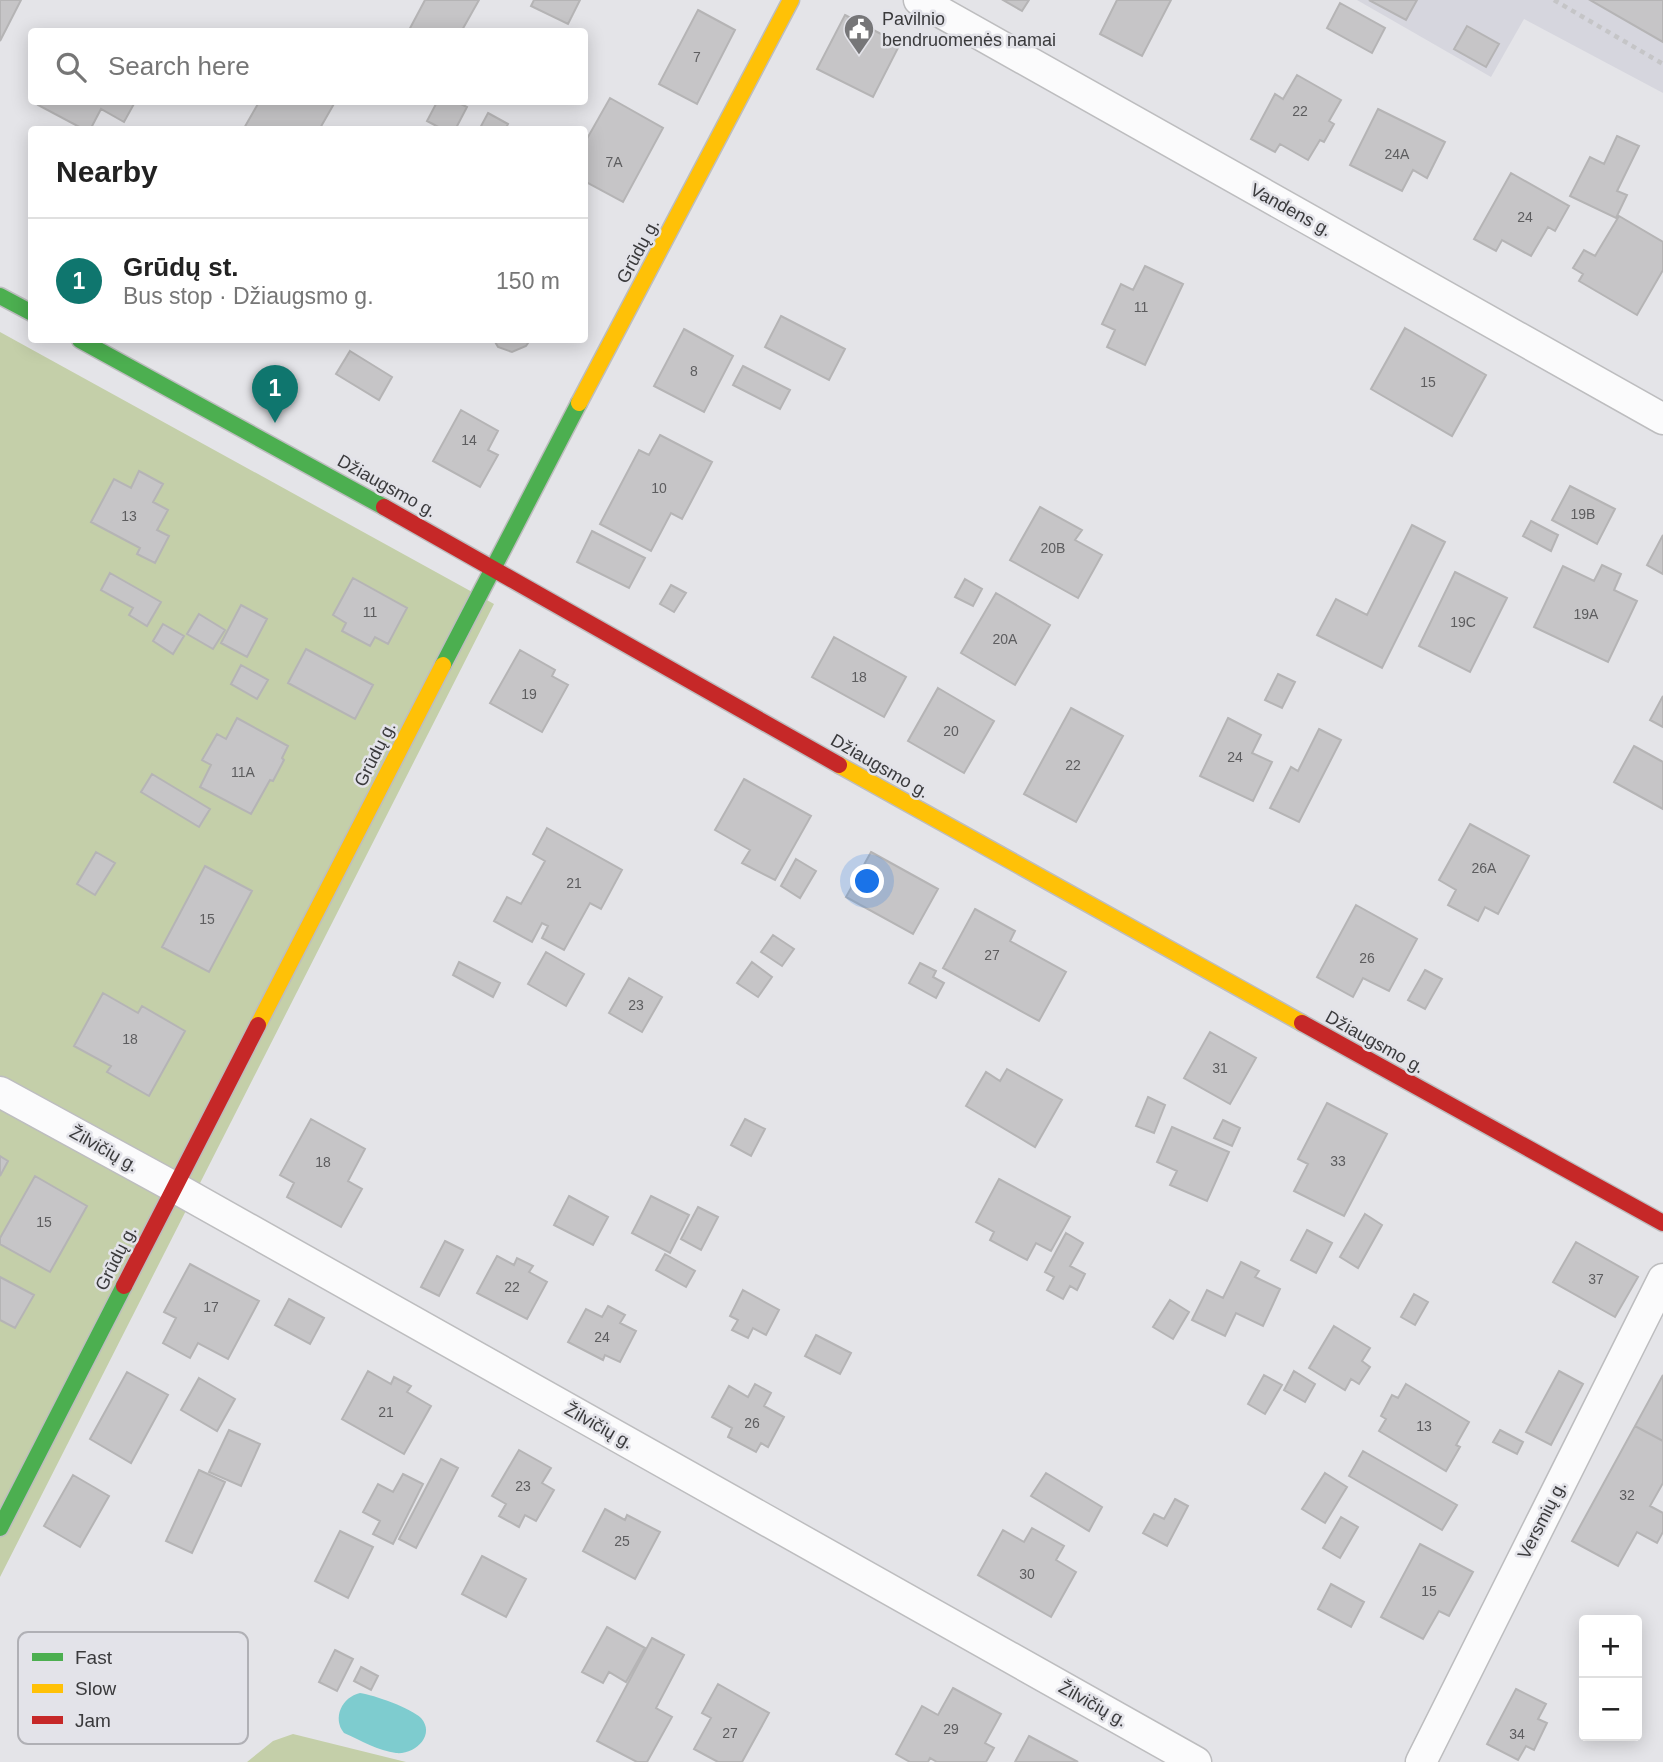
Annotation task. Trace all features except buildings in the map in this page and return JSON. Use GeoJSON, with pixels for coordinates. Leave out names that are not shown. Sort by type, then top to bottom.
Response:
{"type":"FeatureCollection","features":[{"type":"Feature","properties":{"kind":"street","name":"Grūdų g."},"geometry":{"type":"LineString","coordinates":[[0,1528],[493,567],[791,0]]}},
{"type":"Feature","properties":{"kind":"street","name":"Vandens g."},"geometry":{"type":"LineString","coordinates":[[919,0],[1663,419]]}},
{"type":"Feature","properties":{"kind":"street"},"geometry":{"type":"LineString","coordinates":[[0,296],[28,311]]}},
{"type":"Feature","properties":{"kind":"street","name":"Džiaugsmo g."},"geometry":{"type":"LineString","coordinates":[[85,343],[493,567],[967,838],[1663,1223]]}},
{"type":"Feature","properties":{"kind":"street","name":"Žilvičių g."},"geometry":{"type":"LineString","coordinates":[[0,1092],[174,1187],[1196,1762]]}},
{"type":"Feature","properties":{"kind":"street","name":"Versmių g."},"geometry":{"type":"LineString","coordinates":[[1421,1762],[1663,1279]]}},
{"type":"Feature","properties":{"kind":"path"},"geometry":{"type":"LineString","coordinates":[[1554,0],[1663,64]]}},
{"type":"Feature","properties":{"kind":"shaded area"},"geometry":{"type":"Polygon","coordinates":[[[1357,0],[1663,0],[1663,93],[1524,19],[1491,77],[1357,0]]]}},
{"type":"Feature","properties":{"kind":"green space"},"geometry":{"type":"Polygon","coordinates":[[[0,332],[494,604],[0,1577],[0,332]]]}},
{"type":"Feature","properties":{"kind":"green space"},"geometry":{"type":"Polygon","coordinates":[[[293,1734],[406,1762],[247,1762],[273,1741],[293,1734]]]}},
{"type":"Feature","properties":{"kind":"water"},"geometry":{"type":"Polygon","coordinates":[[[360,1693],[392,1702],[421,1718],[426,1731],[421,1743],[410,1751],[396,1753],[376,1748],[344,1733],[339,1721],[341,1709],[348,1699],[360,1693]]]}},
{"type":"Feature","properties":{"kind":"traffic: fast"},"geometry":{"type":"LineString","coordinates":[[0,296],[28,311]]}},
{"type":"Feature","properties":{"kind":"traffic: fast"},"geometry":{"type":"LineString","coordinates":[[85,343],[384,507]]}},
{"type":"Feature","properties":{"kind":"traffic: fast"},"geometry":{"type":"LineString","coordinates":[[443,665],[579,403]]}},
{"type":"Feature","properties":{"kind":"traffic: fast"},"geometry":{"type":"LineString","coordinates":[[0,1528],[124,1286]]}},
{"type":"Feature","properties":{"kind":"traffic: slow"},"geometry":{"type":"LineString","coordinates":[[579,403],[791,0]]}},
{"type":"Feature","properties":{"kind":"traffic: slow"},"geometry":{"type":"LineString","coordinates":[[258,1025],[443,665]]}},
{"type":"Feature","properties":{"kind":"traffic: slow"},"geometry":{"type":"LineString","coordinates":[[839,765],[1302,1023]]}},
{"type":"Feature","properties":{"kind":"traffic: jam"},"geometry":{"type":"LineString","coordinates":[[384,507],[839,765]]}},
{"type":"Feature","properties":{"kind":"traffic: jam"},"geometry":{"type":"LineString","coordinates":[[1302,1023],[1663,1223]]}},
{"type":"Feature","properties":{"kind":"traffic: jam"},"geometry":{"type":"LineString","coordinates":[[124,1286],[258,1025]]}},
{"type":"Feature","properties":{"kind":"place","name":"Pavilnio bendruomenės namai"},"geometry":{"type":"Point","coordinates":[859,56]}},
{"type":"Feature","properties":{"kind":"place","name":"Grūdų st."},"geometry":{"type":"Point","coordinates":[275,423]}}]}
